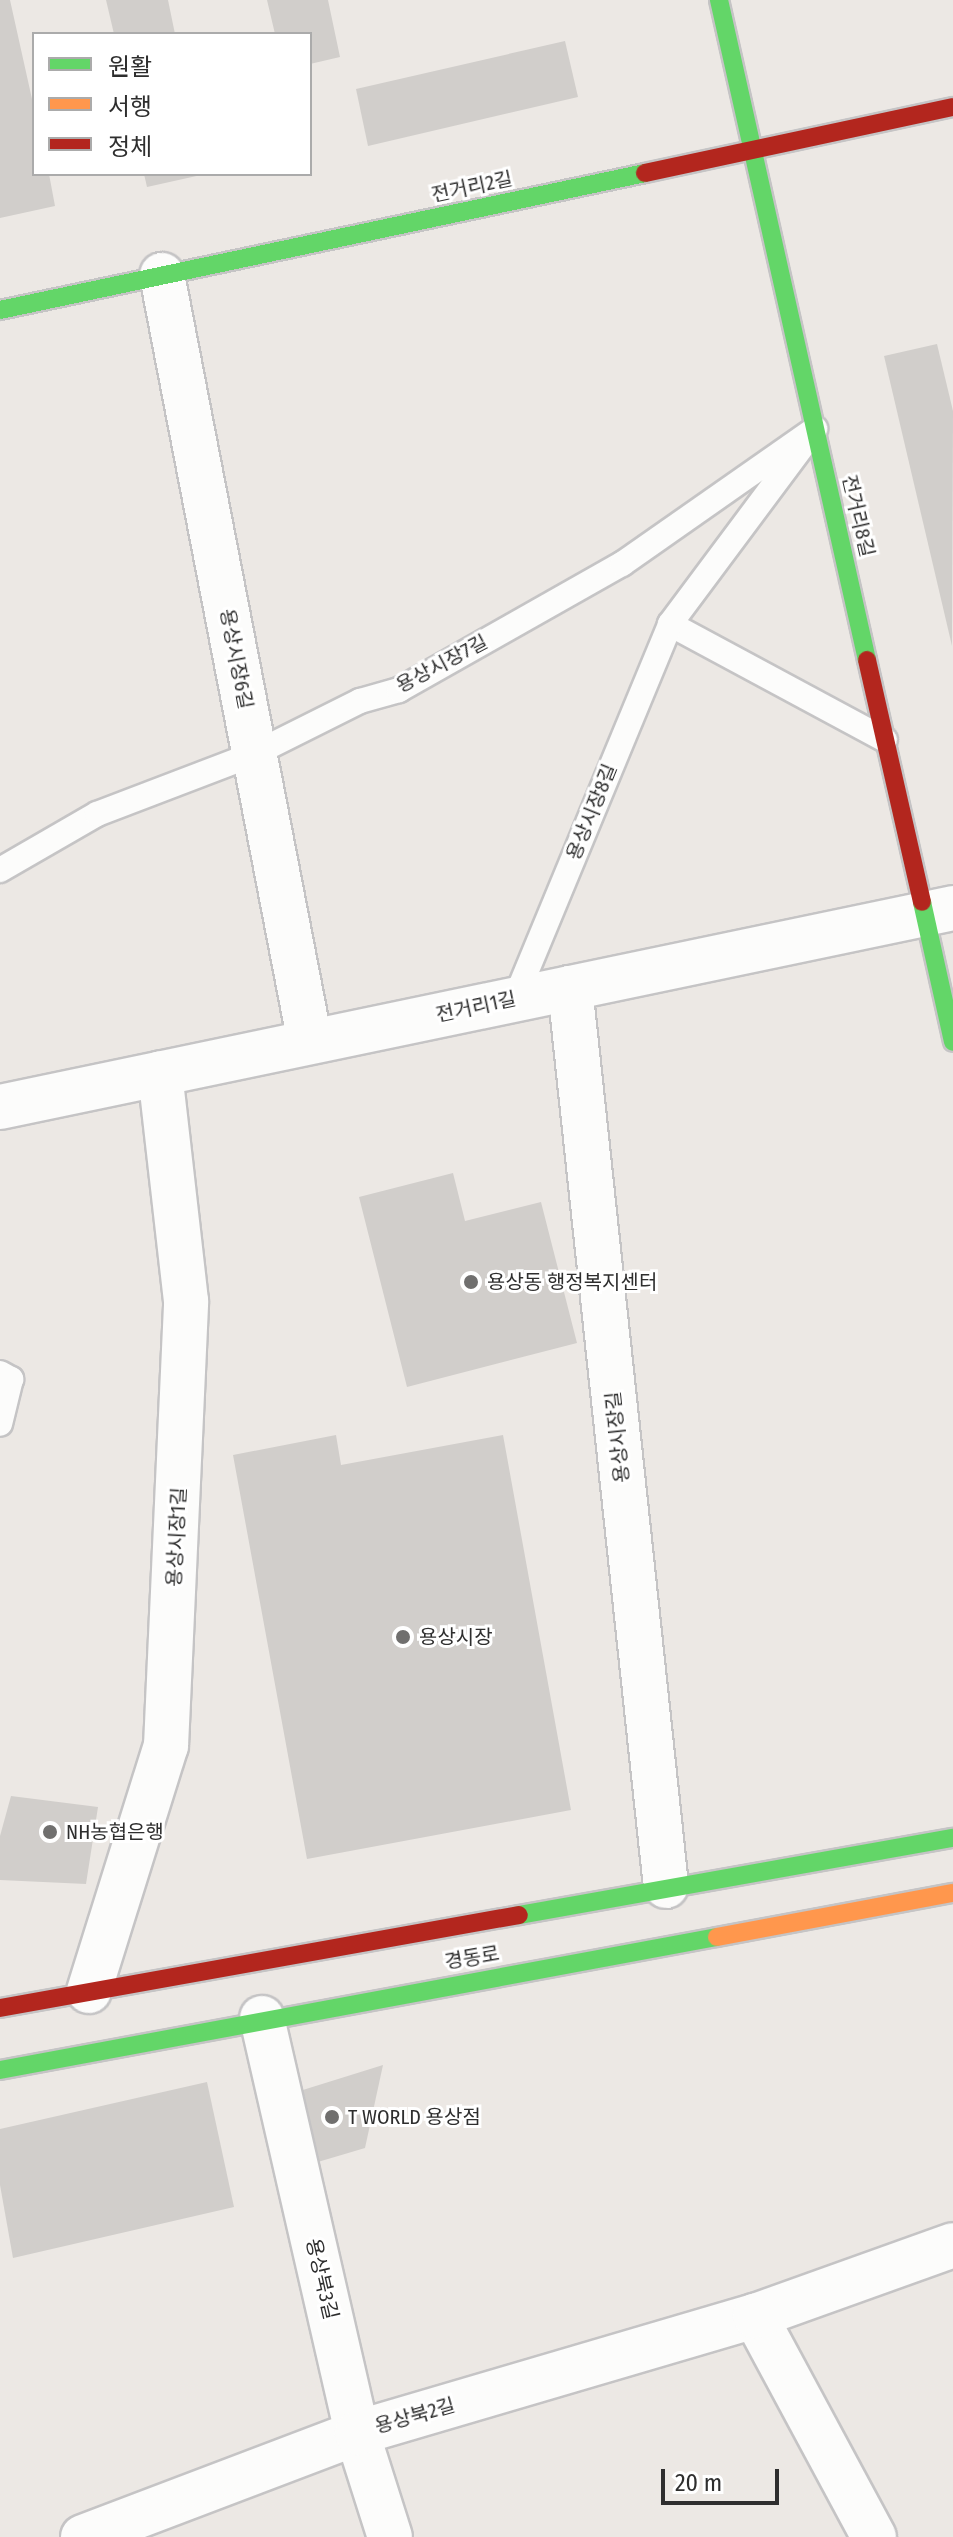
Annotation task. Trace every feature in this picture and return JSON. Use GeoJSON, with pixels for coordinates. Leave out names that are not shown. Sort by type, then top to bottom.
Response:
{"type":"FeatureCollection","features":[{"type":"Feature","properties":{"kind":"street","name":"전거리8길"},"geometry":{"type":"LineString","coordinates":[[719,0],[885,740],[939,911],[953,1042]]}},
{"type":"Feature","properties":{"kind":"street","name":"전거리2길"},"geometry":{"type":"LineString","coordinates":[[0,310],[953,107]]}},
{"type":"Feature","properties":{"kind":"street","name":"용상시장6길"},"geometry":{"type":"LineString","coordinates":[[162,275],[310,1042]]}},
{"type":"Feature","properties":{"kind":"street","name":"전거리1길"},"geometry":{"type":"LineString","coordinates":[[0,1107],[939,911]]}},
{"type":"Feature","properties":{"kind":"street","name":"용상시장길"},"geometry":{"type":"LineString","coordinates":[[570,988],[666,1886]]}},
{"type":"Feature","properties":{"kind":"street","name":"용상시장1길"},"geometry":{"type":"LineString","coordinates":[[89,1991],[166,1746],[186,1301],[160,1073]]}},
{"type":"Feature","properties":{"kind":"street","name":"경동로"},"geometry":{"type":"LineString","coordinates":[[0,2008],[666,1886],[953,1838]]}},
{"type":"Feature","properties":{"kind":"street","name":"경동로"},"geometry":{"type":"LineString","coordinates":[[0,2070],[262,2018],[953,1893]]}},
{"type":"Feature","properties":{"kind":"street","name":"용상북3길"},"geometry":{"type":"LineString","coordinates":[[262,2018],[357,2433],[390,2537]]}},
{"type":"Feature","properties":{"kind":"street","name":"용상북2길"},"geometry":{"type":"LineString","coordinates":[[83,2537],[357,2433],[755,2316],[953,2245]]}},
{"type":"Feature","properties":{"kind":"street"},"geometry":{"type":"LineString","coordinates":[[755,2316],[874,2537]]}},
{"type":"Feature","properties":{"kind":"lane","name":"용상시장8길"},"geometry":{"type":"LineString","coordinates":[[515,999],[670,624],[815,429]]}},
{"type":"Feature","properties":{"kind":"lane","name":"용상시장7길"},"geometry":{"type":"LineString","coordinates":[[0,870],[97,814],[254,754],[360,701],[399,690],[622,564],[815,429]]}},
{"type":"Feature","properties":{"kind":"lane"},"geometry":{"type":"LineString","coordinates":[[670,624],[885,740]]}},
{"type":"Feature","properties":{"kind":"lane"},"geometry":{"type":"LineString","coordinates":[[0,1373],[11,1379],[0,1424]]}},
{"type":"Feature","properties":{"kind":"building"},"geometry":{"type":"Polygon","coordinates":[[[0,0],[10,0],[32,99],[32,176],[49,176],[55,206],[0,218],[0,0]]]}},
{"type":"Feature","properties":{"kind":"building"},"geometry":{"type":"Polygon","coordinates":[[[106,0],[168,0],[175,32],[114,32],[106,0]]]}},
{"type":"Feature","properties":{"kind":"building"},"geometry":{"type":"Polygon","coordinates":[[[267,0],[328,0],[340,57],[312,64],[312,32],[275,32],[267,0]]]}},
{"type":"Feature","properties":{"kind":"building"},"geometry":{"type":"Polygon","coordinates":[[[565,41],[578,97],[368,146],[356,89],[565,41]]]}},
{"type":"Feature","properties":{"kind":"building"},"geometry":{"type":"Polygon","coordinates":[[[144,176],[196,176],[147,187],[144,176]]]}},
{"type":"Feature","properties":{"kind":"building"},"geometry":{"type":"Polygon","coordinates":[[[937,344],[953,411],[952,646],[884,356],[937,344]]]}},
{"type":"Feature","properties":{"kind":"building","name":"용상동 행정복지센터"},"geometry":{"type":"Polygon","coordinates":[[[453,1173],[465,1221],[541,1202],[577,1343],[407,1387],[359,1197],[453,1173]]]}},
{"type":"Feature","properties":{"kind":"building","name":"용상시장"},"geometry":{"type":"Polygon","coordinates":[[[336,1435],[341,1465],[503,1435],[571,1810],[307,1859],[233,1455],[336,1435]]]}},
{"type":"Feature","properties":{"kind":"building"},"geometry":{"type":"Polygon","coordinates":[[[11,1796],[98,1807],[86,1884],[0,1880],[0,1836],[11,1796]]]}},
{"type":"Feature","properties":{"kind":"building"},"geometry":{"type":"Polygon","coordinates":[[[383,2065],[365,2148],[301,2167],[290,2094],[383,2065]]]}},
{"type":"Feature","properties":{"kind":"building"},"geometry":{"type":"Polygon","coordinates":[[[207,2082],[234,2207],[13,2258],[0,2185],[0,2129],[207,2082]]]}},
{"type":"Feature","properties":{"kind":"traffic: fast"},"geometry":{"type":"LineString","coordinates":[[719,0],[867,660]]}},
{"type":"Feature","properties":{"kind":"traffic: fast"},"geometry":{"type":"LineString","coordinates":[[0,310],[645,173]]}},
{"type":"Feature","properties":{"kind":"traffic: fast"},"geometry":{"type":"LineString","coordinates":[[922,902],[953,1042]]}},
{"type":"Feature","properties":{"kind":"traffic: fast"},"geometry":{"type":"LineString","coordinates":[[519,1915],[953,1838]]}},
{"type":"Feature","properties":{"kind":"traffic: fast"},"geometry":{"type":"LineString","coordinates":[[0,2070],[717,1937]]}},
{"type":"Feature","properties":{"kind":"traffic: slow"},"geometry":{"type":"LineString","coordinates":[[717,1937],[953,1893]]}},
{"type":"Feature","properties":{"kind":"traffic: jam"},"geometry":{"type":"LineString","coordinates":[[645,173],[953,107]]}},
{"type":"Feature","properties":{"kind":"traffic: jam"},"geometry":{"type":"LineString","coordinates":[[867,660],[922,902]]}},
{"type":"Feature","properties":{"kind":"traffic: jam"},"geometry":{"type":"LineString","coordinates":[[0,2008],[519,1915]]}},
{"type":"Feature","properties":{"kind":"place","name":"용상동 행정복지센터"},"geometry":{"type":"Point","coordinates":[471,1282]}},
{"type":"Feature","properties":{"kind":"place","name":"용상시장"},"geometry":{"type":"Point","coordinates":[403,1637]}},
{"type":"Feature","properties":{"kind":"place","name":"NH농협은행"},"geometry":{"type":"Point","coordinates":[50,1832]}},
{"type":"Feature","properties":{"kind":"place","name":"T WORLD 용상점"},"geometry":{"type":"Point","coordinates":[332,2117]}}]}
